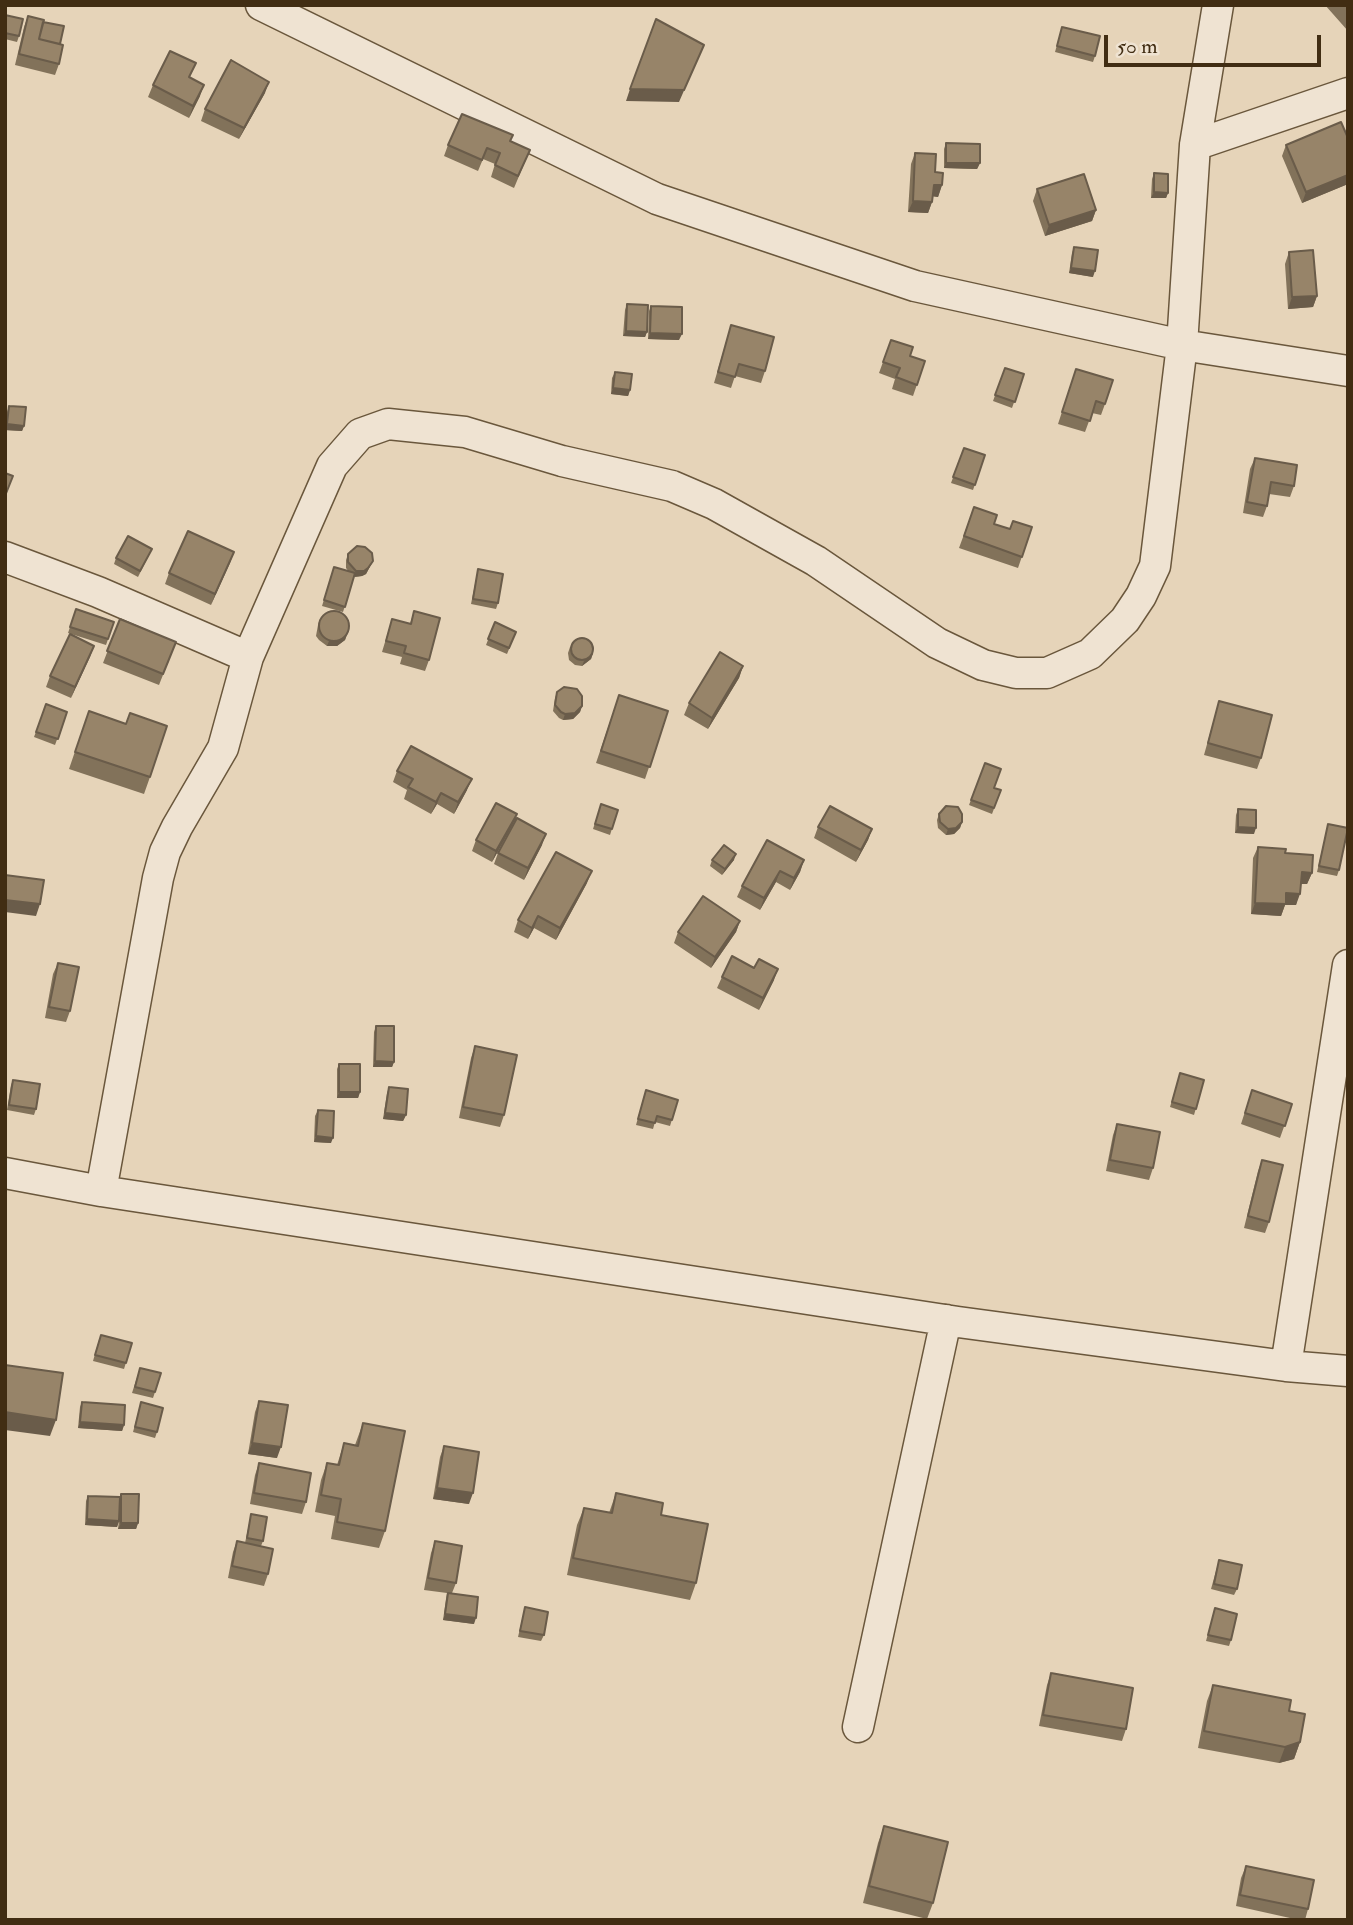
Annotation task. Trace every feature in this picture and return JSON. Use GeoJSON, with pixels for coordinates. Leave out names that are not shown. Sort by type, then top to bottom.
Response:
{"type":"FeatureCollection","features":[{"type":"Feature","properties":{"kind":"street"},"geometry":{"type":"LineString","coordinates":[[261,5],[657,199],[915,286],[1182,345],[1348,371]]}},
{"type":"Feature","properties":{"kind":"street"},"geometry":{"type":"LineString","coordinates":[[101,1191],[165,852],[223,748],[248,657],[332,466],[360,434],[388,424],[465,432],[562,461],[672,486],[714,505],[816,561],[937,643],[983,665],[1016,673],[1047,673],[1090,654],[1125,620],[1141,596],[1155,566],[1182,345],[1195,145],[1218,5]]}},
{"type":"Feature","properties":{"kind":"street"},"geometry":{"type":"LineString","coordinates":[[1195,145],[1348,93]]}},
{"type":"Feature","properties":{"kind":"street"},"geometry":{"type":"LineString","coordinates":[[5,557],[98,592],[248,657]]}},
{"type":"Feature","properties":{"kind":"street"},"geometry":{"type":"LineString","coordinates":[[1286,1366],[1348,965]]}},
{"type":"Feature","properties":{"kind":"street"},"geometry":{"type":"LineString","coordinates":[[5,1173],[101,1191],[946,1320],[1286,1366],[1348,1371]]}},
{"type":"Feature","properties":{"kind":"street"},"geometry":{"type":"LineString","coordinates":[[858,1727],[946,1320]]}},
{"type":"Feature","properties":{"kind":"building"},"geometry":{"type":"Polygon","coordinates":[[[5,15],[23,19],[19,36],[5,33],[5,15]]]}},
{"type":"Feature","properties":{"kind":"building"},"geometry":{"type":"Polygon","coordinates":[[[28,16],[44,20],[39,39],[63,45],[59,64],[19,54],[28,16]]]}},
{"type":"Feature","properties":{"kind":"building"},"geometry":{"type":"Polygon","coordinates":[[[656,19],[704,45],[684,90],[630,89],[656,19]]]}},
{"type":"Feature","properties":{"kind":"building"},"geometry":{"type":"Polygon","coordinates":[[[43,22],[64,26],[60,44],[39,39],[43,22]]]}},
{"type":"Feature","properties":{"kind":"building"},"geometry":{"type":"Polygon","coordinates":[[[1062,27],[1100,36],[1095,56],[1057,46],[1062,27]]]}},
{"type":"Feature","properties":{"kind":"building"},"geometry":{"type":"Polygon","coordinates":[[[170,51],[196,63],[189,77],[204,85],[193,106],[153,85],[170,51]]]}},
{"type":"Feature","properties":{"kind":"building"},"geometry":{"type":"Polygon","coordinates":[[[231,60],[269,82],[244,128],[205,109],[231,60]]]}},
{"type":"Feature","properties":{"kind":"building"},"geometry":{"type":"Polygon","coordinates":[[[462,114],[513,135],[510,141],[530,150],[518,176],[495,165],[500,153],[487,148],[482,160],[448,145],[462,114]]]}},
{"type":"Feature","properties":{"kind":"building"},"geometry":{"type":"Polygon","coordinates":[[[1341,122],[1348,138],[1348,175],[1306,192],[1286,145],[1341,122]]]}},
{"type":"Feature","properties":{"kind":"building"},"geometry":{"type":"Polygon","coordinates":[[[946,143],[980,144],[980,163],[946,163],[946,143]]]}},
{"type":"Feature","properties":{"kind":"building"},"geometry":{"type":"Polygon","coordinates":[[[915,153],[936,154],[935,172],[943,173],[942,185],[934,185],[932,202],[913,201],[915,153]]]}},
{"type":"Feature","properties":{"kind":"building"},"geometry":{"type":"Polygon","coordinates":[[[1154,173],[1168,174],[1168,193],[1154,192],[1154,173]]]}},
{"type":"Feature","properties":{"kind":"building"},"geometry":{"type":"Polygon","coordinates":[[[1084,174],[1096,210],[1049,225],[1037,189],[1084,174]]]}},
{"type":"Feature","properties":{"kind":"building"},"geometry":{"type":"Polygon","coordinates":[[[1074,247],[1098,250],[1095,271],[1071,268],[1074,247]]]}},
{"type":"Feature","properties":{"kind":"building"},"geometry":{"type":"Polygon","coordinates":[[[1313,250],[1317,296],[1292,297],[1289,252],[1313,250]]]}},
{"type":"Feature","properties":{"kind":"building"},"geometry":{"type":"Polygon","coordinates":[[[627,304],[648,305],[647,332],[626,331],[627,304]]]}},
{"type":"Feature","properties":{"kind":"building"},"geometry":{"type":"Polygon","coordinates":[[[651,306],[682,307],[682,334],[650,333],[651,306]]]}},
{"type":"Feature","properties":{"kind":"building"},"geometry":{"type":"Polygon","coordinates":[[[731,325],[774,337],[765,371],[739,364],[735,377],[718,372],[731,325]]]}},
{"type":"Feature","properties":{"kind":"building"},"geometry":{"type":"Polygon","coordinates":[[[891,340],[913,347],[910,356],[925,361],[917,385],[896,377],[900,368],[883,362],[891,340]]]}},
{"type":"Feature","properties":{"kind":"building"},"geometry":{"type":"Polygon","coordinates":[[[1005,368],[1024,374],[1015,402],[995,395],[1005,368]]]}},
{"type":"Feature","properties":{"kind":"building"},"geometry":{"type":"Polygon","coordinates":[[[1076,369],[1113,380],[1105,404],[1096,401],[1090,421],[1062,412],[1076,369]]]}},
{"type":"Feature","properties":{"kind":"building"},"geometry":{"type":"Polygon","coordinates":[[[615,372],[632,374],[630,390],[613,388],[615,372]]]}},
{"type":"Feature","properties":{"kind":"building"},"geometry":{"type":"Polygon","coordinates":[[[9,406],[26,407],[24,426],[7,424],[9,406]]]}},
{"type":"Feature","properties":{"kind":"building"},"geometry":{"type":"Polygon","coordinates":[[[964,448],[985,455],[975,485],[953,477],[964,448]]]}},
{"type":"Feature","properties":{"kind":"building"},"geometry":{"type":"Polygon","coordinates":[[[1255,458],[1297,465],[1294,486],[1271,482],[1267,506],[1247,502],[1255,458]]]}},
{"type":"Feature","properties":{"kind":"building"},"geometry":{"type":"Polygon","coordinates":[[[5,473],[13,476],[5,496],[5,473]]]}},
{"type":"Feature","properties":{"kind":"building"},"geometry":{"type":"Polygon","coordinates":[[[974,507],[997,515],[994,524],[1010,529],[1013,521],[1032,527],[1022,557],[964,536],[974,507]]]}},
{"type":"Feature","properties":{"kind":"building"},"geometry":{"type":"Polygon","coordinates":[[[188,531],[234,552],[215,594],[169,573],[188,531]]]}},
{"type":"Feature","properties":{"kind":"building"},"geometry":{"type":"Polygon","coordinates":[[[128,536],[152,549],[140,571],[116,558],[128,536]]]}},
{"type":"Feature","properties":{"kind":"building"},"geometry":{"type":"Polygon","coordinates":[[[357,546],[365,547],[372,553],[373,561],[364,571],[356,571],[348,562],[348,554],[357,546]]]}},
{"type":"Feature","properties":{"kind":"building"},"geometry":{"type":"Polygon","coordinates":[[[334,567],[355,573],[345,607],[324,600],[334,567]]]}},
{"type":"Feature","properties":{"kind":"building"},"geometry":{"type":"Polygon","coordinates":[[[478,569],[503,574],[498,603],[473,599],[478,569]]]}},
{"type":"Feature","properties":{"kind":"building"},"geometry":{"type":"Polygon","coordinates":[[[76,609],[114,622],[108,639],[70,627],[76,609]]]}},
{"type":"Feature","properties":{"kind":"building"},"geometry":{"type":"Polygon","coordinates":[[[334,611],[345,615],[349,626],[345,637],[334,641],[323,637],[319,626],[323,615],[334,611]]]}},
{"type":"Feature","properties":{"kind":"building"},"geometry":{"type":"Polygon","coordinates":[[[414,611],[440,618],[429,660],[404,653],[406,646],[386,641],[392,619],[411,624],[414,611]]]}},
{"type":"Feature","properties":{"kind":"building"},"geometry":{"type":"Polygon","coordinates":[[[120,619],[176,642],[163,674],[107,651],[120,619]]]}},
{"type":"Feature","properties":{"kind":"building"},"geometry":{"type":"Polygon","coordinates":[[[495,622],[516,632],[509,648],[488,639],[495,622]]]}},
{"type":"Feature","properties":{"kind":"building"},"geometry":{"type":"Polygon","coordinates":[[[70,634],[94,646],[75,687],[50,676],[70,634]]]}},
{"type":"Feature","properties":{"kind":"building"},"geometry":{"type":"Polygon","coordinates":[[[582,638],[590,641],[593,649],[590,657],[582,660],[574,657],[571,649],[574,641],[582,638]]]}},
{"type":"Feature","properties":{"kind":"building"},"geometry":{"type":"Polygon","coordinates":[[[720,652],[743,666],[712,718],[689,703],[720,652]]]}},
{"type":"Feature","properties":{"kind":"building"},"geometry":{"type":"Polygon","coordinates":[[[564,687],[577,689],[582,696],[582,706],[575,713],[565,714],[555,705],[557,692],[564,687]]]}},
{"type":"Feature","properties":{"kind":"building"},"geometry":{"type":"Polygon","coordinates":[[[619,695],[668,711],[650,767],[601,751],[619,695]]]}},
{"type":"Feature","properties":{"kind":"building"},"geometry":{"type":"Polygon","coordinates":[[[1219,701],[1272,715],[1261,758],[1208,743],[1219,701]]]}},
{"type":"Feature","properties":{"kind":"building"},"geometry":{"type":"Polygon","coordinates":[[[46,704],[67,712],[58,739],[36,732],[46,704]]]}},
{"type":"Feature","properties":{"kind":"building"},"geometry":{"type":"Polygon","coordinates":[[[89,711],[126,724],[130,713],[167,726],[150,777],[75,752],[89,711]]]}},
{"type":"Feature","properties":{"kind":"building"},"geometry":{"type":"Polygon","coordinates":[[[411,746],[472,779],[458,802],[441,793],[436,802],[408,787],[413,779],[397,771],[411,746]]]}},
{"type":"Feature","properties":{"kind":"building"},"geometry":{"type":"Polygon","coordinates":[[[985,763],[1001,769],[994,788],[1001,790],[994,808],[971,800],[985,763]]]}},
{"type":"Feature","properties":{"kind":"building"},"geometry":{"type":"Polygon","coordinates":[[[496,803],[517,814],[496,851],[476,840],[496,803]]]}},
{"type":"Feature","properties":{"kind":"building"},"geometry":{"type":"Polygon","coordinates":[[[601,804],[618,810],[612,829],[595,824],[601,804]]]}},
{"type":"Feature","properties":{"kind":"building"},"geometry":{"type":"Polygon","coordinates":[[[830,806],[872,829],[861,850],[818,827],[830,806]]]}},
{"type":"Feature","properties":{"kind":"building"},"geometry":{"type":"Polygon","coordinates":[[[946,806],[958,807],[962,814],[962,822],[956,828],[948,829],[940,822],[939,814],[946,806]]]}},
{"type":"Feature","properties":{"kind":"building"},"geometry":{"type":"Polygon","coordinates":[[[1238,809],[1256,810],[1256,828],[1238,827],[1238,809]]]}},
{"type":"Feature","properties":{"kind":"building"},"geometry":{"type":"Polygon","coordinates":[[[517,818],[546,834],[528,868],[498,853],[517,818]]]}},
{"type":"Feature","properties":{"kind":"building"},"geometry":{"type":"Polygon","coordinates":[[[1328,824],[1348,828],[1339,870],[1319,866],[1328,824]]]}},
{"type":"Feature","properties":{"kind":"building"},"geometry":{"type":"Polygon","coordinates":[[[767,840],[804,860],[794,878],[780,871],[764,898],[742,886],[767,840]]]}},
{"type":"Feature","properties":{"kind":"building"},"geometry":{"type":"Polygon","coordinates":[[[724,845],[736,854],[725,869],[712,860],[724,845]]]}},
{"type":"Feature","properties":{"kind":"building"},"geometry":{"type":"Polygon","coordinates":[[[1258,847],[1313,855],[1312,873],[1302,872],[1300,894],[1286,893],[1286,904],[1255,903],[1258,847]]]}},
{"type":"Feature","properties":{"kind":"building"},"geometry":{"type":"Polygon","coordinates":[[[556,852],[592,871],[560,928],[538,916],[532,928],[518,920],[556,852]]]}},
{"type":"Feature","properties":{"kind":"building"},"geometry":{"type":"Polygon","coordinates":[[[5,875],[44,880],[40,904],[5,900],[5,875]]]}},
{"type":"Feature","properties":{"kind":"building"},"geometry":{"type":"Polygon","coordinates":[[[703,896],[740,921],[715,957],[678,932],[703,896]]]}},
{"type":"Feature","properties":{"kind":"building"},"geometry":{"type":"Polygon","coordinates":[[[732,956],[754,968],[759,959],[778,969],[763,998],[722,977],[732,956]]]}},
{"type":"Feature","properties":{"kind":"building"},"geometry":{"type":"Polygon","coordinates":[[[58,963],[79,967],[70,1011],[49,1007],[58,963]]]}},
{"type":"Feature","properties":{"kind":"building"},"geometry":{"type":"Polygon","coordinates":[[[376,1026],[394,1026],[394,1062],[375,1061],[376,1026]]]}},
{"type":"Feature","properties":{"kind":"building"},"geometry":{"type":"Polygon","coordinates":[[[475,1046],[517,1055],[504,1115],[463,1107],[475,1046]]]}},
{"type":"Feature","properties":{"kind":"building"},"geometry":{"type":"Polygon","coordinates":[[[339,1064],[360,1064],[360,1092],[339,1092],[339,1064]]]}},
{"type":"Feature","properties":{"kind":"building"},"geometry":{"type":"Polygon","coordinates":[[[1180,1073],[1204,1080],[1196,1109],[1172,1102],[1180,1073]]]}},
{"type":"Feature","properties":{"kind":"building"},"geometry":{"type":"Polygon","coordinates":[[[13,1080],[40,1084],[36,1109],[9,1105],[13,1080]]]}},
{"type":"Feature","properties":{"kind":"building"},"geometry":{"type":"Polygon","coordinates":[[[389,1087],[408,1089],[406,1115],[385,1113],[389,1087]]]}},
{"type":"Feature","properties":{"kind":"building"},"geometry":{"type":"Polygon","coordinates":[[[646,1090],[678,1100],[672,1120],[657,1116],[655,1123],[638,1119],[646,1090]]]}},
{"type":"Feature","properties":{"kind":"building"},"geometry":{"type":"Polygon","coordinates":[[[1252,1090],[1292,1104],[1285,1126],[1245,1113],[1252,1090]]]}},
{"type":"Feature","properties":{"kind":"building"},"geometry":{"type":"Polygon","coordinates":[[[318,1110],[334,1111],[333,1138],[316,1136],[318,1110]]]}},
{"type":"Feature","properties":{"kind":"building"},"geometry":{"type":"Polygon","coordinates":[[[1117,1124],[1160,1132],[1153,1168],[1110,1160],[1117,1124]]]}},
{"type":"Feature","properties":{"kind":"building"},"geometry":{"type":"Polygon","coordinates":[[[1262,1160],[1283,1165],[1269,1222],[1248,1216],[1262,1160]]]}},
{"type":"Feature","properties":{"kind":"building"},"geometry":{"type":"Polygon","coordinates":[[[101,1335],[132,1343],[126,1363],[95,1355],[101,1335]]]}},
{"type":"Feature","properties":{"kind":"building"},"geometry":{"type":"Polygon","coordinates":[[[5,1365],[63,1373],[56,1420],[5,1412],[5,1365]]]}},
{"type":"Feature","properties":{"kind":"building"},"geometry":{"type":"Polygon","coordinates":[[[140,1368],[161,1373],[155,1392],[135,1387],[140,1368]]]}},
{"type":"Feature","properties":{"kind":"building"},"geometry":{"type":"Polygon","coordinates":[[[259,1401],[288,1405],[281,1447],[252,1443],[259,1401]]]}},
{"type":"Feature","properties":{"kind":"building"},"geometry":{"type":"Polygon","coordinates":[[[82,1402],[125,1405],[124,1425],[80,1422],[82,1402]]]}},
{"type":"Feature","properties":{"kind":"building"},"geometry":{"type":"Polygon","coordinates":[[[141,1402],[163,1408],[157,1432],[135,1427],[141,1402]]]}},
{"type":"Feature","properties":{"kind":"building"},"geometry":{"type":"Polygon","coordinates":[[[363,1423],[405,1431],[385,1531],[337,1522],[341,1499],[321,1495],[327,1463],[339,1465],[344,1443],[358,1446],[363,1423]]]}},
{"type":"Feature","properties":{"kind":"building"},"geometry":{"type":"Polygon","coordinates":[[[444,1446],[479,1452],[473,1493],[437,1488],[444,1446]]]}},
{"type":"Feature","properties":{"kind":"building"},"geometry":{"type":"Polygon","coordinates":[[[259,1463],[311,1473],[306,1502],[254,1493],[259,1463]]]}},
{"type":"Feature","properties":{"kind":"building"},"geometry":{"type":"Polygon","coordinates":[[[616,1493],[663,1503],[661,1515],[708,1524],[696,1583],[573,1558],[584,1508],[612,1513],[616,1493]]]}},
{"type":"Feature","properties":{"kind":"building"},"geometry":{"type":"Polygon","coordinates":[[[121,1494],[139,1494],[138,1523],[121,1523],[121,1494]]]}},
{"type":"Feature","properties":{"kind":"building"},"geometry":{"type":"Polygon","coordinates":[[[88,1496],[120,1497],[119,1521],[87,1519],[88,1496]]]}},
{"type":"Feature","properties":{"kind":"building"},"geometry":{"type":"Polygon","coordinates":[[[251,1514],[267,1517],[263,1541],[247,1538],[251,1514]]]}},
{"type":"Feature","properties":{"kind":"building"},"geometry":{"type":"Polygon","coordinates":[[[237,1541],[273,1549],[268,1574],[232,1566],[237,1541]]]}},
{"type":"Feature","properties":{"kind":"building"},"geometry":{"type":"Polygon","coordinates":[[[435,1541],[462,1546],[456,1583],[428,1578],[435,1541]]]}},
{"type":"Feature","properties":{"kind":"building"},"geometry":{"type":"Polygon","coordinates":[[[1219,1560],[1242,1565],[1237,1589],[1214,1584],[1219,1560]]]}},
{"type":"Feature","properties":{"kind":"building"},"geometry":{"type":"Polygon","coordinates":[[[448,1593],[478,1597],[476,1618],[445,1614],[448,1593]]]}},
{"type":"Feature","properties":{"kind":"building"},"geometry":{"type":"Polygon","coordinates":[[[525,1607],[548,1612],[544,1635],[520,1631],[525,1607]]]}},
{"type":"Feature","properties":{"kind":"building"},"geometry":{"type":"Polygon","coordinates":[[[1215,1608],[1237,1614],[1231,1640],[1208,1635],[1215,1608]]]}},
{"type":"Feature","properties":{"kind":"building"},"geometry":{"type":"Polygon","coordinates":[[[1051,1673],[1133,1688],[1126,1729],[1043,1715],[1051,1673]]]}},
{"type":"Feature","properties":{"kind":"building"},"geometry":{"type":"Polygon","coordinates":[[[1213,1685],[1291,1700],[1289,1711],[1305,1714],[1300,1742],[1285,1747],[1204,1731],[1213,1685]]]}},
{"type":"Feature","properties":{"kind":"building"},"geometry":{"type":"Polygon","coordinates":[[[884,1826],[948,1842],[933,1903],[869,1886],[884,1826]]]}},
{"type":"Feature","properties":{"kind":"building"},"geometry":{"type":"Polygon","coordinates":[[[1246,1866],[1314,1880],[1308,1909],[1240,1895],[1246,1866]]]}}]}
